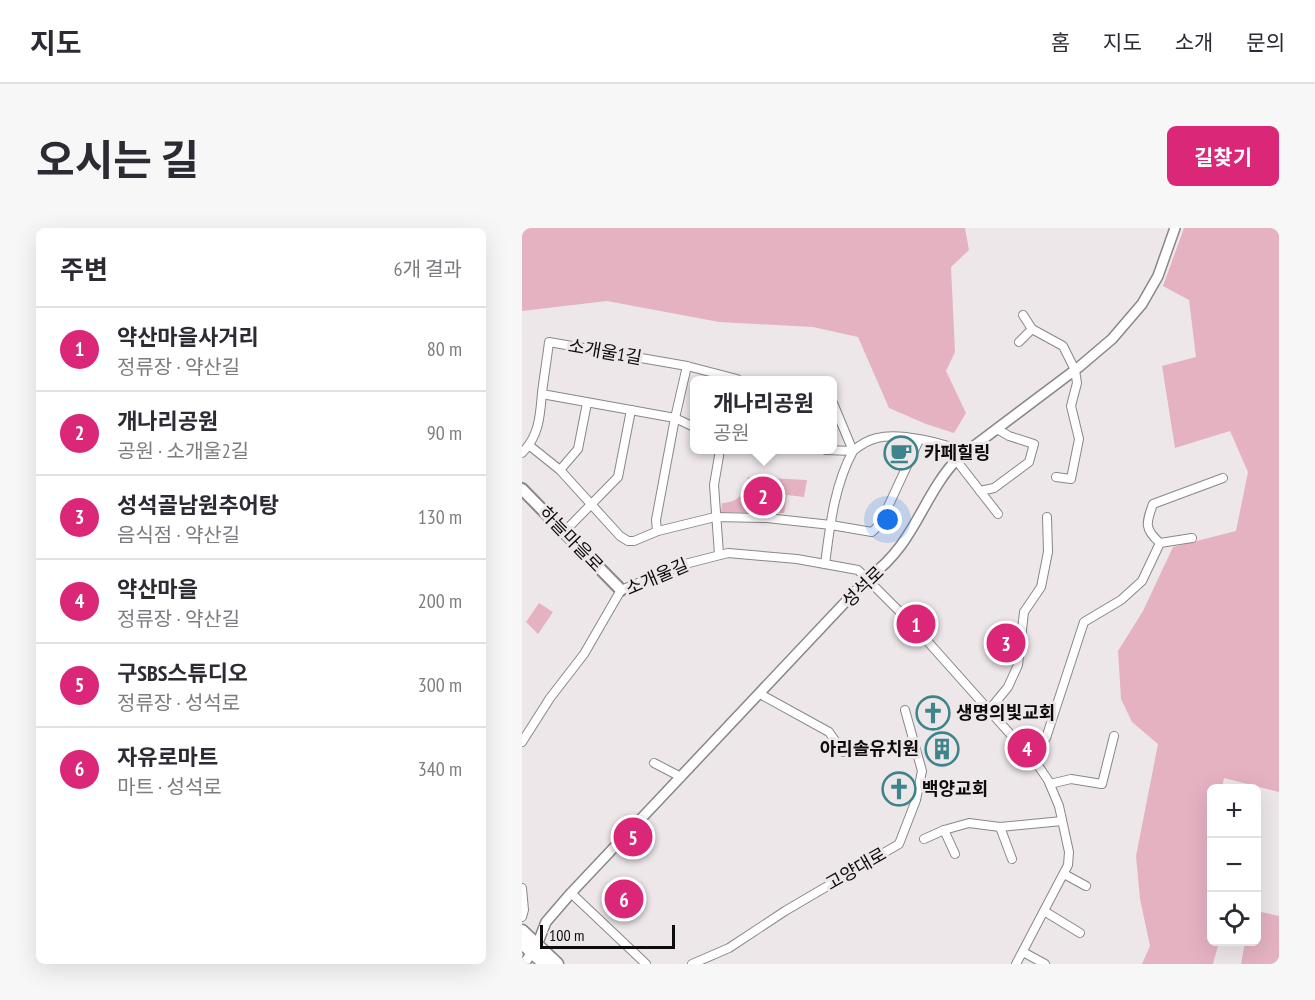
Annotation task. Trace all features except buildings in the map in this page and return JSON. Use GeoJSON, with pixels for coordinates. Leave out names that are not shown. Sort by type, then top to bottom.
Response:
{"type":"FeatureCollection","features":[{"type":"Feature","properties":{"kind":"main road","name":"하늘마을로"},"geometry":{"type":"LineString","coordinates":[[522,489],[621,590]]}},
{"type":"Feature","properties":{"kind":"main road"},"geometry":{"type":"LineString","coordinates":[[522,931],[544,964]]}},
{"type":"Feature","properties":{"kind":"main road"},"geometry":{"type":"LineString","coordinates":[[522,943],[557,964]]}},
{"type":"Feature","properties":{"kind":"street","name":"성석로"},"geometry":{"type":"LineString","coordinates":[[524,964],[534,949],[546,922],[572,893],[868,578],[885,566],[907,538],[941,478],[956,460],[1075,370],[1112,339],[1142,304],[1158,276],[1176,228]]}},
{"type":"Feature","properties":{"kind":"street"},"geometry":{"type":"LineString","coordinates":[[1023,315],[1032,329],[1063,346],[1075,370],[1077,383],[1071,406],[1079,439],[1071,479],[1056,477]]}},
{"type":"Feature","properties":{"kind":"street"},"geometry":{"type":"LineString","coordinates":[[1019,342],[1032,329]]}},
{"type":"Feature","properties":{"kind":"street","name":"소개울1길"},"geometry":{"type":"LineString","coordinates":[[522,453],[530,446],[539,424],[549,342],[687,366],[725,376]]}},
{"type":"Feature","properties":{"kind":"street"},"geometry":{"type":"LineString","coordinates":[[657,531],[675,418],[687,366]]}},
{"type":"Feature","properties":{"kind":"street"},"geometry":{"type":"LineString","coordinates":[[542,394],[675,418],[690,425]]}},
{"type":"Feature","properties":{"kind":"street"},"geometry":{"type":"LineString","coordinates":[[560,470],[578,449],[587,402]]}},
{"type":"Feature","properties":{"kind":"street"},"geometry":{"type":"LineString","coordinates":[[564,531],[618,477],[631,410]]}},
{"type":"Feature","properties":{"kind":"street"},"geometry":{"type":"LineString","coordinates":[[837,413],[853,451]]}},
{"type":"Feature","properties":{"kind":"street"},"geometry":{"type":"LineString","coordinates":[[980,491],[994,489],[1029,462],[1034,444],[1009,436],[997,429]]}},
{"type":"Feature","properties":{"kind":"street"},"geometry":{"type":"LineString","coordinates":[[825,564],[844,468],[853,451],[863,443],[890,436],[919,440],[965,453]]}},
{"type":"Feature","properties":{"kind":"street"},"geometry":{"type":"LineString","coordinates":[[530,446],[560,470],[620,536],[628,541],[634,541],[657,531],[715,517],[767,518],[872,532],[880,524],[919,440]]}},
{"type":"Feature","properties":{"kind":"street"},"geometry":{"type":"LineString","coordinates":[[837,450],[853,451]]}},
{"type":"Feature","properties":{"kind":"street"},"geometry":{"type":"LineString","coordinates":[[719,454],[714,485],[719,554]]}},
{"type":"Feature","properties":{"kind":"street"},"geometry":{"type":"LineString","coordinates":[[956,460],[998,514]]}},
{"type":"Feature","properties":{"kind":"street"},"geometry":{"type":"LineString","coordinates":[[1191,538],[1160,543],[1149,534],[1147,519],[1153,504],[1223,478]]}},
{"type":"Feature","properties":{"kind":"street"},"geometry":{"type":"LineString","coordinates":[[990,709],[1008,687],[1018,665],[1024,612],[1041,586],[1048,552],[1047,517]]}},
{"type":"Feature","properties":{"kind":"street"},"geometry":{"type":"LineString","coordinates":[[1030,756],[1046,738],[1084,622],[1121,600],[1142,581],[1160,543]]}},
{"type":"Feature","properties":{"kind":"street","name":"소개울길"},"geometry":{"type":"LineString","coordinates":[[522,741],[550,698],[584,654],[621,590],[660,573],[719,554],[737,552],[858,570],[868,578]]}},
{"type":"Feature","properties":{"kind":"street"},"geometry":{"type":"LineString","coordinates":[[868,578],[990,709],[1030,756],[1050,784],[1069,852],[1068,865],[1016,964]]}},
{"type":"Feature","properties":{"kind":"street"},"geometry":{"type":"LineString","coordinates":[[760,694],[829,732],[843,752]]}},
{"type":"Feature","properties":{"kind":"street","name":"고양대로"},"geometry":{"type":"LineString","coordinates":[[692,964],[729,948],[785,911],[900,844],[916,800],[922,771],[906,710]]}},
{"type":"Feature","properties":{"kind":"street"},"geometry":{"type":"LineString","coordinates":[[1050,784],[1071,779],[1102,784],[1114,736]]}},
{"type":"Feature","properties":{"kind":"street"},"geometry":{"type":"LineString","coordinates":[[654,763],[681,777]]}},
{"type":"Feature","properties":{"kind":"street"},"geometry":{"type":"LineString","coordinates":[[924,839],[969,823],[1000,827],[1062,821]]}},
{"type":"Feature","properties":{"kind":"street"},"geometry":{"type":"LineString","coordinates":[[1000,827],[1012,859]]}},
{"type":"Feature","properties":{"kind":"street"},"geometry":{"type":"LineString","coordinates":[[944,830],[955,854]]}},
{"type":"Feature","properties":{"kind":"street"},"geometry":{"type":"LineString","coordinates":[[1064,874],[1086,886]]}},
{"type":"Feature","properties":{"kind":"street"},"geometry":{"type":"LineString","coordinates":[[522,888],[524,910],[522,917]]}},
{"type":"Feature","properties":{"kind":"street"},"geometry":{"type":"LineString","coordinates":[[572,893],[646,964]]}},
{"type":"Feature","properties":{"kind":"street"},"geometry":{"type":"LineString","coordinates":[[1044,911],[1080,933]]}},
{"type":"Feature","properties":{"kind":"street"},"geometry":{"type":"LineString","coordinates":[[1023,952],[1045,964]]}},
{"type":"Feature","properties":{"kind":"shaded area"},"geometry":{"type":"Polygon","coordinates":[[[522,228],[965,228],[969,250],[951,267],[955,352],[946,371],[966,413],[954,433],[889,408],[858,337],[813,327],[719,322],[607,301],[522,311],[522,228]]]}},
{"type":"Feature","properties":{"kind":"shaded area"},"geometry":{"type":"Polygon","coordinates":[[[1184,228],[1279,228],[1279,792],[1261,787],[1261,784],[1248,784],[1224,778],[1223,784],[1207,784],[1207,946],[1218,946],[1213,964],[1142,964],[1150,946],[1140,899],[1136,856],[1158,744],[1132,722],[1121,699],[1118,651],[1143,611],[1173,547],[1236,531],[1248,472],[1230,431],[1175,448],[1162,366],[1196,357],[1189,300],[1163,286],[1184,228]]]}},
{"type":"Feature","properties":{"kind":"shaded area"},"geometry":{"type":"Polygon","coordinates":[[[748,477],[807,480],[804,497],[787,495],[784,513],[721,512],[722,503],[733,501],[740,496],[748,477]]]}},
{"type":"Feature","properties":{"kind":"shaded area"},"geometry":{"type":"Polygon","coordinates":[[[539,603],[553,612],[538,634],[526,622],[539,603]]]}},
{"type":"Feature","properties":{"kind":"shaded area"},"geometry":{"type":"Polygon","coordinates":[[[1261,912],[1279,916],[1279,964],[1241,964],[1244,946],[1261,946],[1261,912]]]}},
{"type":"Feature","properties":{"kind":"place","name":"카페힐링"},"geometry":{"type":"Point","coordinates":[901,453]}},
{"type":"Feature","properties":{"kind":"place","name":"개나리공원"},"geometry":{"type":"Point","coordinates":[763,496]}},
{"type":"Feature","properties":{"kind":"place","name":"약산마을사거리"},"geometry":{"type":"Point","coordinates":[916,624]}},
{"type":"Feature","properties":{"kind":"place","name":"성석골남원추어탕"},"geometry":{"type":"Point","coordinates":[1006,643]}},
{"type":"Feature","properties":{"kind":"place","name":"생명의빛교회"},"geometry":{"type":"Point","coordinates":[933,713]}},
{"type":"Feature","properties":{"kind":"place","name":"약산마을"},"geometry":{"type":"Point","coordinates":[1027,748]}},
{"type":"Feature","properties":{"kind":"place","name":"아리솔유치원"},"geometry":{"type":"Point","coordinates":[942,749]}},
{"type":"Feature","properties":{"kind":"place","name":"백양교회"},"geometry":{"type":"Point","coordinates":[899,789]}},
{"type":"Feature","properties":{"kind":"place","name":"구SBS스튜디오"},"geometry":{"type":"Point","coordinates":[633,837]}},
{"type":"Feature","properties":{"kind":"place","name":"자유로마트"},"geometry":{"type":"Point","coordinates":[624,899]}}]}
